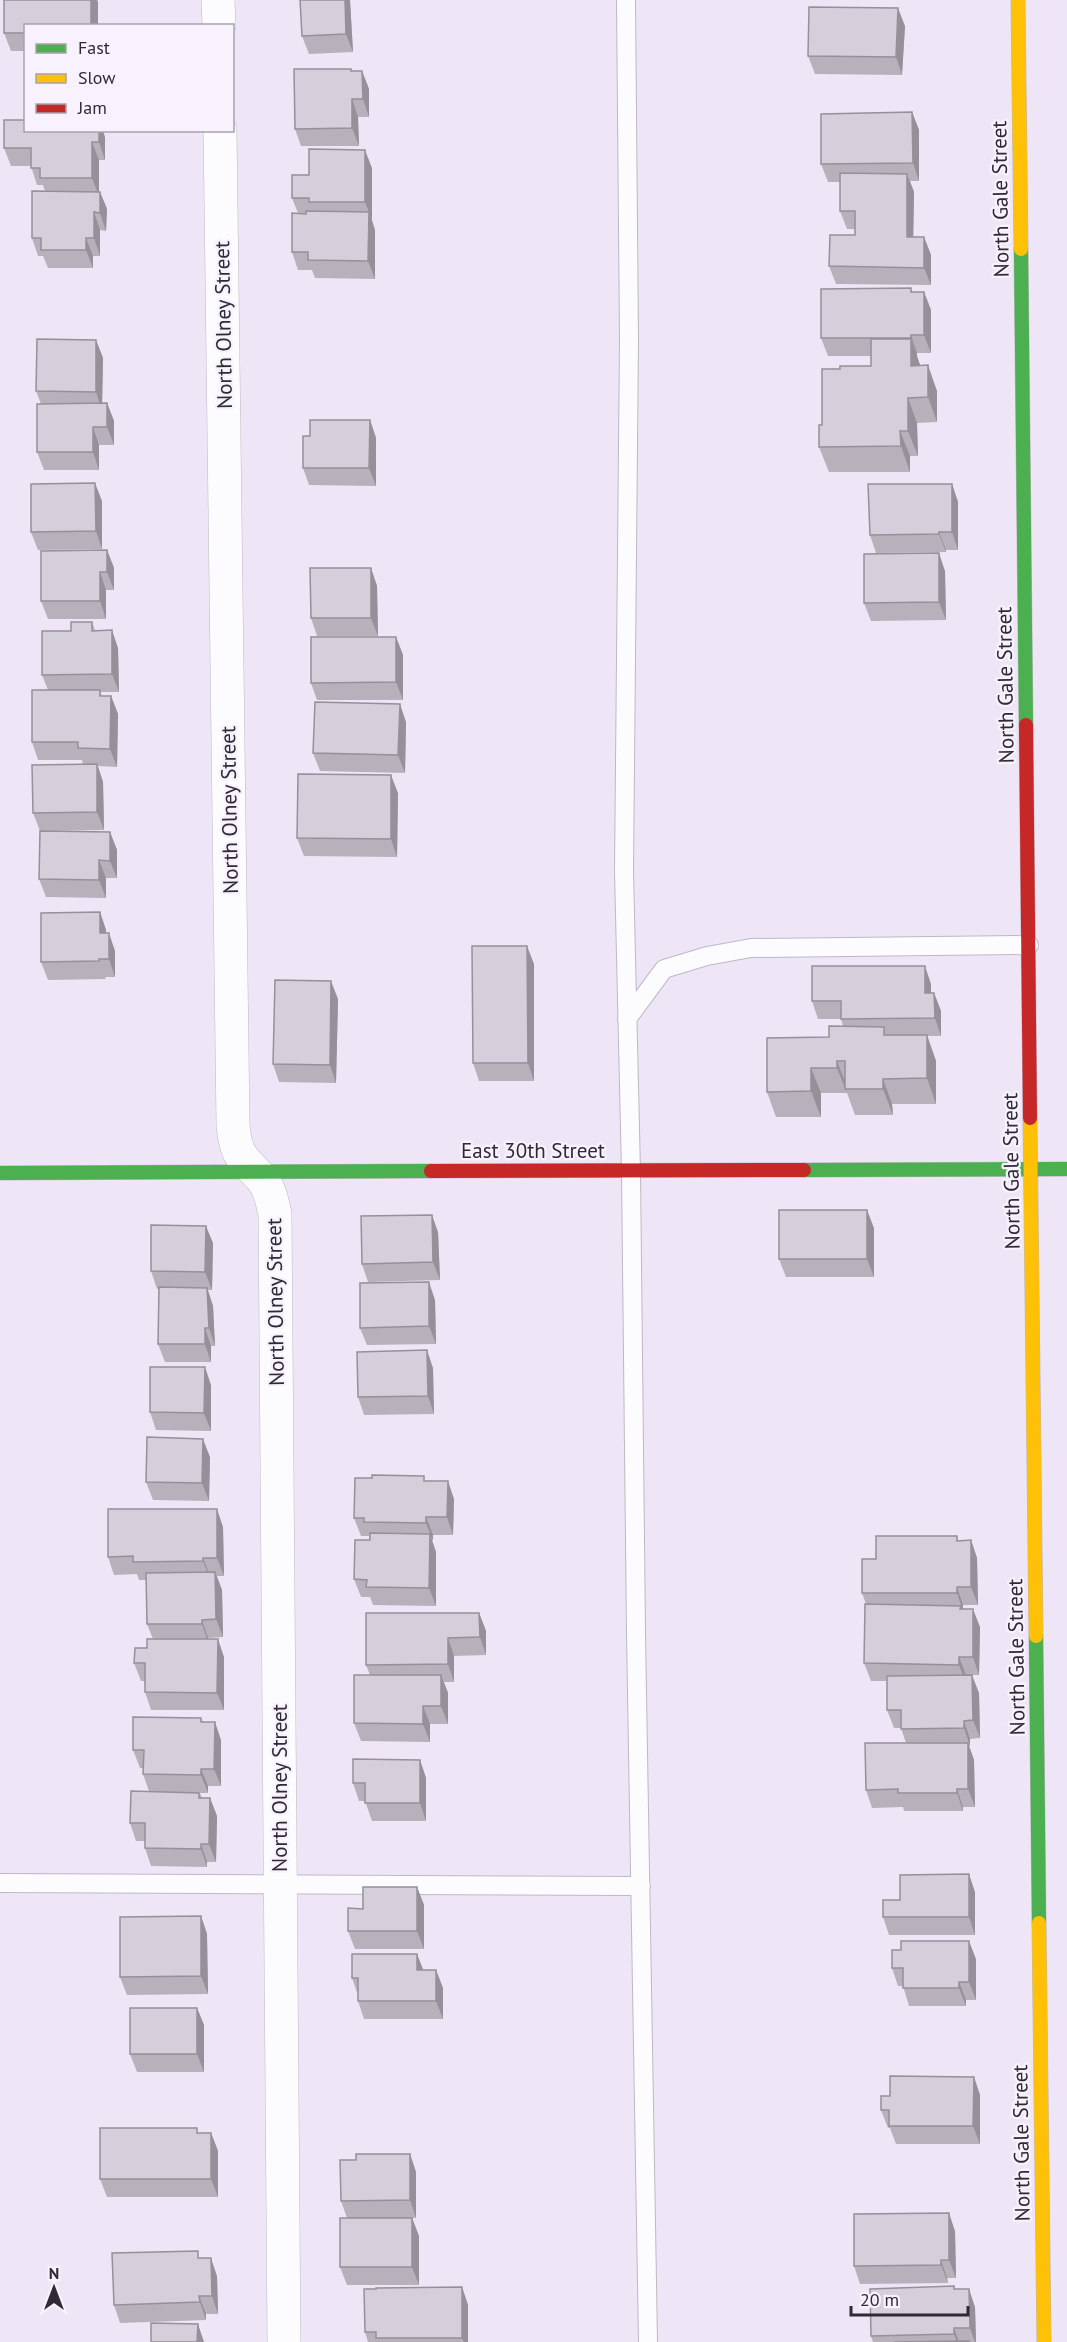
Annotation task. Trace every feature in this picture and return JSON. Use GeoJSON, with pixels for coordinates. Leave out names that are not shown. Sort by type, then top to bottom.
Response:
{"type":"FeatureCollection","features":[{"type":"Feature","properties":{"kind":"street"},"geometry":{"type":"LineString","coordinates":[[218,0],[219,24]]}},
{"type":"Feature","properties":{"kind":"street","name":"North Gale Street"},"geometry":{"type":"LineString","coordinates":[[1018,0],[1044,2342]]}},
{"type":"Feature","properties":{"kind":"street","name":"North Olney Street"},"geometry":{"type":"LineString","coordinates":[[220,132],[234,1138],[243,1161],[262,1179],[270,1193],[274,1214],[284,2342]]}},
{"type":"Feature","properties":{"kind":"street","name":"East 30th Street"},"geometry":{"type":"LineString","coordinates":[[0,1173],[1067,1169]]}},
{"type":"Feature","properties":{"kind":"lane"},"geometry":{"type":"LineString","coordinates":[[626,0],[629,340],[624,871],[631,1171],[648,2342]]}},
{"type":"Feature","properties":{"kind":"lane"},"geometry":{"type":"LineString","coordinates":[[627,1019],[664,969],[707,956],[752,948],[1029,945]]}},
{"type":"Feature","properties":{"kind":"lane"},"geometry":{"type":"LineString","coordinates":[[0,1883],[641,1886]]}},
{"type":"Feature","properties":{"kind":"building"},"geometry":{"type":"Polygon","coordinates":[[[4,0],[91,0],[91,24],[24,24],[24,33],[4,33],[4,0]]]}},
{"type":"Feature","properties":{"kind":"building"},"geometry":{"type":"Polygon","coordinates":[[[300,0],[345,0],[346,34],[302,36],[300,0]]]}},
{"type":"Feature","properties":{"kind":"building"},"geometry":{"type":"Polygon","coordinates":[[[809,7],[898,8],[896,57],[808,56],[809,7]]]}},
{"type":"Feature","properties":{"kind":"building"},"geometry":{"type":"Polygon","coordinates":[[[294,69],[362,71],[363,99],[352,99],[352,128],[295,129],[294,69]]]}},
{"type":"Feature","properties":{"kind":"building"},"geometry":{"type":"Polygon","coordinates":[[[912,112],[913,163],[821,164],[821,114],[912,112]]]}},
{"type":"Feature","properties":{"kind":"building"},"geometry":{"type":"Polygon","coordinates":[[[4,120],[24,120],[24,132],[99,132],[99,142],[92,142],[92,178],[40,178],[40,168],[31,168],[31,148],[4,148],[4,120]]]}},
{"type":"Feature","properties":{"kind":"building"},"geometry":{"type":"Polygon","coordinates":[[[309,149],[365,150],[365,202],[309,202],[309,198],[292,198],[292,175],[309,175],[309,149]]]}},
{"type":"Feature","properties":{"kind":"building"},"geometry":{"type":"Polygon","coordinates":[[[840,173],[907,174],[907,237],[924,237],[924,268],[829,266],[830,235],[855,235],[855,211],[840,211],[840,173]]]}},
{"type":"Feature","properties":{"kind":"building"},"geometry":{"type":"Polygon","coordinates":[[[32,191],[100,192],[100,213],[94,212],[94,238],[86,238],[86,250],[41,250],[41,238],[32,238],[32,191]]]}},
{"type":"Feature","properties":{"kind":"building"},"geometry":{"type":"Polygon","coordinates":[[[306,211],[369,212],[368,261],[308,260],[308,252],[292,252],[292,213],[306,214],[306,211]]]}},
{"type":"Feature","properties":{"kind":"building"},"geometry":{"type":"Polygon","coordinates":[[[911,288],[911,292],[924,292],[924,335],[911,335],[911,338],[821,338],[821,289],[911,288]]]}},
{"type":"Feature","properties":{"kind":"building"},"geometry":{"type":"Polygon","coordinates":[[[37,339],[96,340],[96,392],[36,391],[37,339]]]}},
{"type":"Feature","properties":{"kind":"building"},"geometry":{"type":"Polygon","coordinates":[[[871,339],[911,339],[911,366],[928,365],[928,397],[908,398],[908,431],[900,431],[901,446],[819,447],[819,425],[822,425],[822,369],[840,369],[840,366],[871,366],[871,339]]]}},
{"type":"Feature","properties":{"kind":"building"},"geometry":{"type":"Polygon","coordinates":[[[107,403],[107,427],[93,427],[93,452],[37,452],[37,404],[107,403]]]}},
{"type":"Feature","properties":{"kind":"building"},"geometry":{"type":"Polygon","coordinates":[[[310,420],[370,420],[369,468],[303,468],[303,436],[310,436],[310,420]]]}},
{"type":"Feature","properties":{"kind":"building"},"geometry":{"type":"Polygon","coordinates":[[[95,483],[96,531],[31,532],[31,484],[95,483]]]}},
{"type":"Feature","properties":{"kind":"building"},"geometry":{"type":"Polygon","coordinates":[[[868,484],[952,484],[952,532],[870,535],[868,484]]]}},
{"type":"Feature","properties":{"kind":"building"},"geometry":{"type":"Polygon","coordinates":[[[107,550],[107,572],[100,572],[100,601],[41,601],[41,551],[107,550]]]}},
{"type":"Feature","properties":{"kind":"building"},"geometry":{"type":"Polygon","coordinates":[[[939,553],[939,602],[864,603],[864,554],[939,553]]]}},
{"type":"Feature","properties":{"kind":"building"},"geometry":{"type":"Polygon","coordinates":[[[310,568],[371,568],[371,618],[311,618],[310,568]]]}},
{"type":"Feature","properties":{"kind":"building"},"geometry":{"type":"Polygon","coordinates":[[[71,622],[92,622],[92,631],[112,630],[112,674],[42,675],[42,631],[71,631],[71,622]]]}},
{"type":"Feature","properties":{"kind":"building"},"geometry":{"type":"Polygon","coordinates":[[[311,637],[396,637],[396,682],[311,683],[311,637]]]}},
{"type":"Feature","properties":{"kind":"building"},"geometry":{"type":"Polygon","coordinates":[[[32,690],[100,690],[100,696],[111,696],[110,749],[78,748],[78,742],[32,742],[32,690]]]}},
{"type":"Feature","properties":{"kind":"building"},"geometry":{"type":"Polygon","coordinates":[[[315,702],[400,704],[398,755],[313,753],[315,702]]]}},
{"type":"Feature","properties":{"kind":"building"},"geometry":{"type":"Polygon","coordinates":[[[97,764],[97,812],[33,813],[32,765],[97,764]]]}},
{"type":"Feature","properties":{"kind":"building"},"geometry":{"type":"Polygon","coordinates":[[[298,774],[391,775],[391,839],[297,838],[298,774]]]}},
{"type":"Feature","properties":{"kind":"building"},"geometry":{"type":"Polygon","coordinates":[[[40,831],[110,832],[110,861],[99,860],[99,880],[39,879],[40,831]]]}},
{"type":"Feature","properties":{"kind":"building"},"geometry":{"type":"Polygon","coordinates":[[[100,912],[100,933],[109,933],[109,959],[41,962],[41,913],[100,912]]]}},
{"type":"Feature","properties":{"kind":"building"},"geometry":{"type":"Polygon","coordinates":[[[472,946],[527,946],[528,1063],[473,1063],[472,946]]]}},
{"type":"Feature","properties":{"kind":"building"},"geometry":{"type":"Polygon","coordinates":[[[812,966],[925,966],[925,993],[934,993],[935,1018],[841,1019],[841,1001],[812,1001],[812,966]]]}},
{"type":"Feature","properties":{"kind":"building"},"geometry":{"type":"Polygon","coordinates":[[[275,980],[331,981],[330,1065],[273,1064],[275,980]]]}},
{"type":"Feature","properties":{"kind":"building"},"geometry":{"type":"Polygon","coordinates":[[[829,1026],[884,1027],[884,1035],[927,1035],[927,1078],[883,1079],[883,1089],[845,1089],[845,1061],[837,1061],[837,1068],[811,1068],[811,1091],[767,1092],[767,1038],[829,1037],[829,1026]]]}},
{"type":"Feature","properties":{"kind":"building"},"geometry":{"type":"Polygon","coordinates":[[[779,1210],[867,1210],[867,1259],[779,1259],[779,1210]]]}},
{"type":"Feature","properties":{"kind":"building"},"geometry":{"type":"Polygon","coordinates":[[[432,1215],[433,1262],[362,1264],[361,1216],[432,1215]]]}},
{"type":"Feature","properties":{"kind":"building"},"geometry":{"type":"Polygon","coordinates":[[[151,1225],[206,1226],[205,1272],[151,1271],[151,1225]]]}},
{"type":"Feature","properties":{"kind":"building"},"geometry":{"type":"Polygon","coordinates":[[[429,1282],[429,1326],[360,1328],[360,1283],[429,1282]]]}},
{"type":"Feature","properties":{"kind":"building"},"geometry":{"type":"Polygon","coordinates":[[[159,1287],[207,1288],[209,1328],[205,1328],[205,1344],[158,1344],[159,1287]]]}},
{"type":"Feature","properties":{"kind":"building"},"geometry":{"type":"Polygon","coordinates":[[[427,1350],[428,1396],[358,1397],[357,1352],[427,1350]]]}},
{"type":"Feature","properties":{"kind":"building"},"geometry":{"type":"Polygon","coordinates":[[[150,1367],[205,1367],[204,1413],[150,1412],[150,1367]]]}},
{"type":"Feature","properties":{"kind":"building"},"geometry":{"type":"Polygon","coordinates":[[[147,1437],[203,1439],[202,1483],[146,1482],[147,1437]]]}},
{"type":"Feature","properties":{"kind":"building"},"geometry":{"type":"Polygon","coordinates":[[[372,1475],[424,1476],[424,1481],[448,1481],[447,1517],[426,1517],[426,1523],[364,1522],[364,1518],[354,1518],[355,1478],[372,1478],[372,1475]]]}},
{"type":"Feature","properties":{"kind":"building"},"geometry":{"type":"Polygon","coordinates":[[[108,1509],[217,1509],[217,1558],[203,1558],[203,1561],[133,1562],[133,1556],[108,1557],[108,1509]]]}},
{"type":"Feature","properties":{"kind":"building"},"geometry":{"type":"Polygon","coordinates":[[[370,1533],[430,1534],[429,1588],[366,1587],[367,1580],[354,1579],[355,1540],[370,1540],[370,1533]]]}},
{"type":"Feature","properties":{"kind":"building"},"geometry":{"type":"Polygon","coordinates":[[[876,1536],[957,1536],[957,1541],[971,1540],[971,1587],[957,1587],[957,1593],[862,1593],[862,1559],[876,1559],[876,1536]]]}},
{"type":"Feature","properties":{"kind":"building"},"geometry":{"type":"Polygon","coordinates":[[[215,1572],[216,1619],[202,1620],[202,1624],[147,1624],[146,1573],[215,1572]]]}},
{"type":"Feature","properties":{"kind":"building"},"geometry":{"type":"Polygon","coordinates":[[[865,1604],[961,1606],[960,1609],[973,1609],[973,1657],[959,1657],[959,1665],[864,1663],[865,1604]]]}},
{"type":"Feature","properties":{"kind":"building"},"geometry":{"type":"Polygon","coordinates":[[[366,1613],[479,1613],[480,1637],[448,1638],[448,1664],[366,1665],[366,1613]]]}},
{"type":"Feature","properties":{"kind":"building"},"geometry":{"type":"Polygon","coordinates":[[[147,1639],[218,1639],[217,1693],[145,1692],[145,1663],[134,1663],[135,1648],[147,1648],[147,1639]]]}},
{"type":"Feature","properties":{"kind":"building"},"geometry":{"type":"Polygon","coordinates":[[[354,1675],[441,1675],[441,1706],[423,1706],[423,1724],[354,1723],[354,1675]]]}},
{"type":"Feature","properties":{"kind":"building"},"geometry":{"type":"Polygon","coordinates":[[[972,1675],[973,1720],[964,1721],[964,1728],[901,1729],[901,1710],[887,1710],[887,1676],[972,1675]]]}},
{"type":"Feature","properties":{"kind":"building"},"geometry":{"type":"Polygon","coordinates":[[[133,1717],[201,1718],[201,1722],[215,1722],[214,1769],[201,1769],[201,1775],[143,1774],[144,1750],[133,1750],[133,1717]]]}},
{"type":"Feature","properties":{"kind":"building"},"geometry":{"type":"Polygon","coordinates":[[[865,1743],[968,1743],[968,1789],[957,1789],[957,1793],[898,1793],[898,1789],[866,1790],[865,1743]]]}},
{"type":"Feature","properties":{"kind":"building"},"geometry":{"type":"Polygon","coordinates":[[[353,1759],[420,1760],[420,1803],[365,1803],[365,1783],[353,1783],[353,1759]]]}},
{"type":"Feature","properties":{"kind":"building"},"geometry":{"type":"Polygon","coordinates":[[[131,1791],[199,1793],[199,1798],[210,1798],[209,1844],[201,1844],[201,1849],[145,1848],[145,1823],[130,1823],[131,1791]]]}},
{"type":"Feature","properties":{"kind":"building"},"geometry":{"type":"Polygon","coordinates":[[[969,1874],[969,1917],[883,1917],[883,1900],[900,1900],[900,1875],[969,1874]]]}},
{"type":"Feature","properties":{"kind":"building"},"geometry":{"type":"Polygon","coordinates":[[[363,1887],[417,1887],[417,1931],[348,1931],[348,1908],[363,1909],[363,1887]]]}},
{"type":"Feature","properties":{"kind":"building"},"geometry":{"type":"Polygon","coordinates":[[[201,1916],[201,1976],[120,1977],[120,1917],[201,1916]]]}},
{"type":"Feature","properties":{"kind":"building"},"geometry":{"type":"Polygon","coordinates":[[[901,1941],[969,1941],[969,1982],[959,1982],[959,1988],[903,1988],[903,1968],[892,1968],[892,1950],[901,1950],[901,1941]]]}},
{"type":"Feature","properties":{"kind":"building"},"geometry":{"type":"Polygon","coordinates":[[[352,1954],[417,1954],[417,1970],[436,1970],[436,2001],[358,2001],[358,1978],[352,1978],[352,1954]]]}},
{"type":"Feature","properties":{"kind":"building"},"geometry":{"type":"Polygon","coordinates":[[[130,2008],[197,2008],[197,2054],[130,2054],[130,2008]]]}},
{"type":"Feature","properties":{"kind":"building"},"geometry":{"type":"Polygon","coordinates":[[[890,2076],[974,2077],[973,2126],[889,2126],[889,2110],[881,2110],[881,2096],[890,2096],[890,2076]]]}},
{"type":"Feature","properties":{"kind":"building"},"geometry":{"type":"Polygon","coordinates":[[[100,2128],[197,2128],[197,2133],[211,2133],[211,2179],[100,2179],[100,2128]]]}},
{"type":"Feature","properties":{"kind":"building"},"geometry":{"type":"Polygon","coordinates":[[[356,2154],[410,2154],[410,2200],[341,2201],[340,2160],[356,2160],[356,2154]]]}},
{"type":"Feature","properties":{"kind":"building"},"geometry":{"type":"Polygon","coordinates":[[[949,2213],[949,2260],[941,2260],[941,2265],[854,2266],[854,2214],[949,2213]]]}},
{"type":"Feature","properties":{"kind":"building"},"geometry":{"type":"Polygon","coordinates":[[[340,2218],[412,2218],[412,2267],[340,2267],[340,2218]]]}},
{"type":"Feature","properties":{"kind":"building"},"geometry":{"type":"Polygon","coordinates":[[[198,2251],[198,2258],[211,2258],[212,2296],[199,2296],[200,2302],[114,2305],[112,2253],[198,2251]]]}},
{"type":"Feature","properties":{"kind":"building"},"geometry":{"type":"Polygon","coordinates":[[[954,2286],[954,2289],[969,2289],[970,2328],[954,2328],[954,2334],[871,2336],[870,2289],[954,2286]]]}},
{"type":"Feature","properties":{"kind":"building"},"geometry":{"type":"Polygon","coordinates":[[[462,2287],[462,2338],[376,2338],[376,2332],[365,2332],[364,2289],[462,2287]]]}},
{"type":"Feature","properties":{"kind":"building"},"geometry":{"type":"Polygon","coordinates":[[[151,2323],[198,2324],[197,2342],[151,2342],[151,2323]]]}},
{"type":"Feature","properties":{"kind":"building"},"geometry":{"type":"Polygon","coordinates":[[[969,2341],[969,2342],[894,2342],[969,2341]]]}},
{"type":"Feature","properties":{"kind":"traffic: fast"},"geometry":{"type":"LineString","coordinates":[[1021,249],[1026,725]]}},
{"type":"Feature","properties":{"kind":"traffic: fast"},"geometry":{"type":"LineString","coordinates":[[804,1170],[1067,1169]]}},
{"type":"Feature","properties":{"kind":"traffic: fast"},"geometry":{"type":"LineString","coordinates":[[0,1173],[431,1171]]}},
{"type":"Feature","properties":{"kind":"traffic: fast"},"geometry":{"type":"LineString","coordinates":[[1036,1636],[1039,1923]]}},
{"type":"Feature","properties":{"kind":"traffic: slow"},"geometry":{"type":"LineString","coordinates":[[1018,0],[1021,249]]}},
{"type":"Feature","properties":{"kind":"traffic: slow"},"geometry":{"type":"LineString","coordinates":[[1030,1118],[1036,1636]]}},
{"type":"Feature","properties":{"kind":"traffic: slow"},"geometry":{"type":"LineString","coordinates":[[1039,1923],[1044,2342]]}},
{"type":"Feature","properties":{"kind":"traffic: jam"},"geometry":{"type":"LineString","coordinates":[[1026,725],[1030,1118]]}},
{"type":"Feature","properties":{"kind":"traffic: jam"},"geometry":{"type":"LineString","coordinates":[[431,1171],[804,1170]]}}]}
